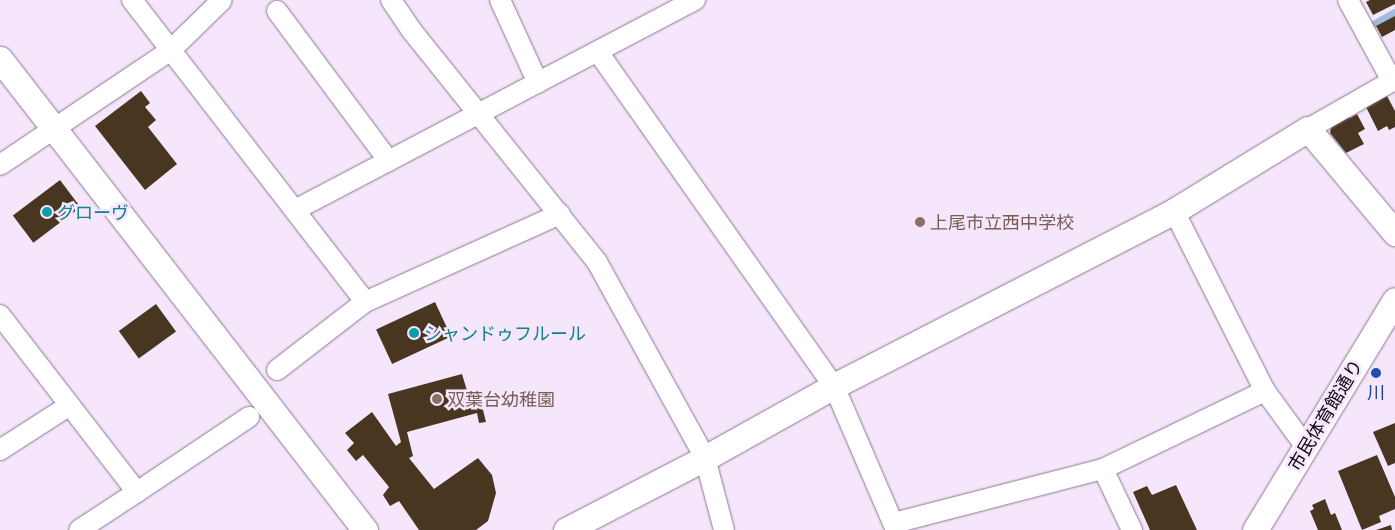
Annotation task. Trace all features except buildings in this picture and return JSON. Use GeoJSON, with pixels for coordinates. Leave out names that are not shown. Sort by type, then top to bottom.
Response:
{"type":"FeatureCollection","features":[{"type":"Feature","properties":{"kind":"street"},"geometry":{"type":"LineString","coordinates":[[132,0],[365,302]]}},
{"type":"Feature","properties":{"kind":"street"},"geometry":{"type":"LineString","coordinates":[[0,165],[172,50],[222,0]]}},
{"type":"Feature","properties":{"kind":"street"},"geometry":{"type":"LineString","coordinates":[[391,0],[412,31],[597,262],[705,458],[724,530]]}},
{"type":"Feature","properties":{"kind":"street"},"geometry":{"type":"LineString","coordinates":[[295,210],[695,0]]}},
{"type":"Feature","properties":{"kind":"street"},"geometry":{"type":"LineString","coordinates":[[566,530],[705,458],[834,386],[1174,212],[1308,129],[1392,81],[1348,0]]}},
{"type":"Feature","properties":{"kind":"street"},"geometry":{"type":"LineString","coordinates":[[502,1],[538,83]]}},
{"type":"Feature","properties":{"kind":"street"},"geometry":{"type":"LineString","coordinates":[[277,11],[389,161]]}},
{"type":"Feature","properties":{"kind":"street"},"geometry":{"type":"LineString","coordinates":[[598,52],[834,386],[895,526],[1102,469],[1265,391]]}},
{"type":"Feature","properties":{"kind":"street"},"geometry":{"type":"LineString","coordinates":[[0,58],[366,530]]}},
{"type":"Feature","properties":{"kind":"street"},"geometry":{"type":"LineString","coordinates":[[1308,129],[1395,233]]}},
{"type":"Feature","properties":{"kind":"street"},"geometry":{"type":"LineString","coordinates":[[1174,212],[1265,391],[1306,447]]}},
{"type":"Feature","properties":{"kind":"street"},"geometry":{"type":"LineString","coordinates":[[277,370],[365,302],[560,214]]}},
{"type":"Feature","properties":{"kind":"street","name":"市民体育館通り"},"geometry":{"type":"LineString","coordinates":[[1254,530],[1394,303]]}},
{"type":"Feature","properties":{"kind":"street"},"geometry":{"type":"LineString","coordinates":[[0,315],[137,492]]}},
{"type":"Feature","properties":{"kind":"street"},"geometry":{"type":"LineString","coordinates":[[0,450],[70,404]]}},
{"type":"Feature","properties":{"kind":"street"},"geometry":{"type":"LineString","coordinates":[[79,530],[250,417]]}},
{"type":"Feature","properties":{"kind":"street"},"geometry":{"type":"LineString","coordinates":[[1102,469],[1132,530]]}},
{"type":"Feature","properties":{"kind":"waterway"},"geometry":{"type":"LineString","coordinates":[[1373,24],[1395,12]]}},
{"type":"Feature","properties":{"kind":"place","name":"グローヴ"},"geometry":{"type":"Point","coordinates":[47,212]}},
{"type":"Feature","properties":{"kind":"place","name":"上尾市立西中学校"},"geometry":{"type":"Point","coordinates":[920,222]}},
{"type":"Feature","properties":{"kind":"place","name":"シャンドゥフルール"},"geometry":{"type":"Point","coordinates":[414,333]}},
{"type":"Feature","properties":{"kind":"place","name":"川"},"geometry":{"type":"Point","coordinates":[1376,373]}},
{"type":"Feature","properties":{"kind":"place","name":"双葉台幼稚園"},"geometry":{"type":"Point","coordinates":[437,399]}}]}
